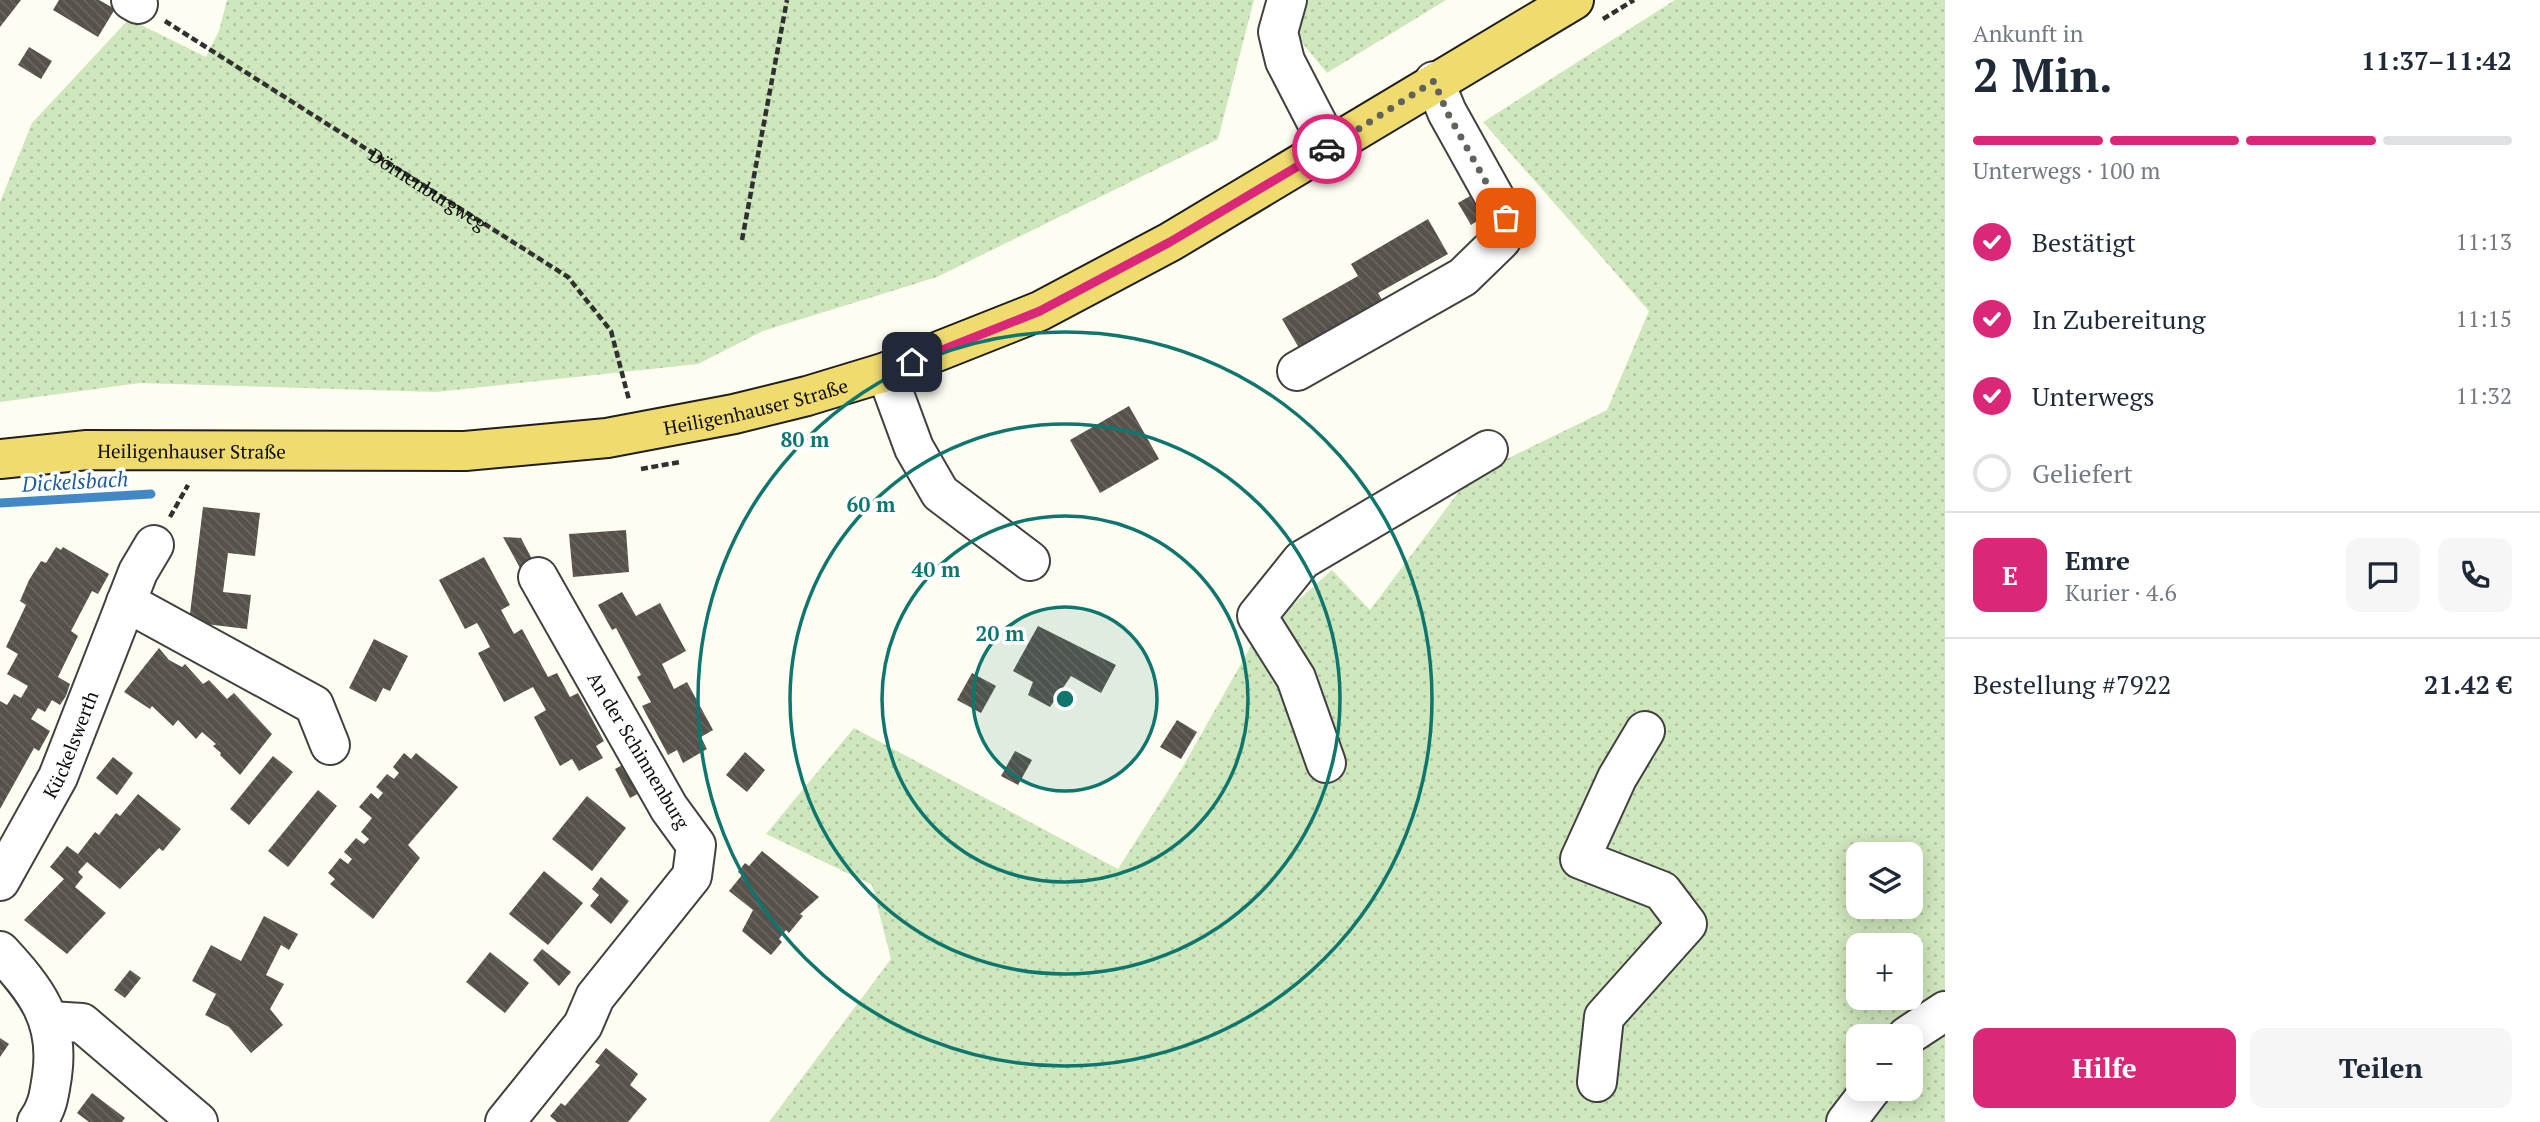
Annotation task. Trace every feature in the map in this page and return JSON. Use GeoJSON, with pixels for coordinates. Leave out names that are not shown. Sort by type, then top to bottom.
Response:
{"type":"FeatureCollection","features":[{"type":"Feature","properties":{"kind":"main road","name":"Heiligenhauser Straße"},"geometry":{"type":"LineString","coordinates":[[0,459],[87,450],[208,448],[353,453],[453,451],[607,438],[734,414],[886,372],[1040,311],[1170,242],[1330,148],[1434,81],[1572,13]]}},
{"type":"Feature","properties":{"kind":"street"},"geometry":{"type":"LineString","coordinates":[[1287,0],[1278,32],[1285,61],[1330,148]]}},
{"type":"Feature","properties":{"kind":"street"},"geometry":{"type":"LineString","coordinates":[[1297,371],[1463,277],[1501,240],[1506,218],[1447,112],[1434,81]]}},
{"type":"Feature","properties":{"kind":"street"},"geometry":{"type":"LineString","coordinates":[[886,372],[914,448],[940,493],[1030,561]]}},
{"type":"Feature","properties":{"kind":"street"},"geometry":{"type":"LineString","coordinates":[[1325,763],[1296,678],[1257,616],[1301,560],[1488,450]]}},
{"type":"Feature","properties":{"kind":"street","name":"Kückelswerth"},"geometry":{"type":"LineString","coordinates":[[0,881],[58,776],[126,602],[154,545]]}},
{"type":"Feature","properties":{"kind":"street","name":"An der Schinnenburg"},"geometry":{"type":"LineString","coordinates":[[505,1122],[583,1025],[595,997],[692,876],[696,845],[669,808],[538,577]]}},
{"type":"Feature","properties":{"kind":"street"},"geometry":{"type":"LineString","coordinates":[[126,602],[314,705],[331,746]]}},
{"type":"Feature","properties":{"kind":"street"},"geometry":{"type":"LineString","coordinates":[[1597,1082],[1604,1017],[1687,925],[1662,891],[1580,859],[1617,778],[1645,731]]}},
{"type":"Feature","properties":{"kind":"street"},"geometry":{"type":"LineString","coordinates":[[0,951],[31,985],[50,1021],[55,1056],[48,1107],[37,1122]]}},
{"type":"Feature","properties":{"kind":"street"},"geometry":{"type":"LineString","coordinates":[[1923,1025],[1945,1011]]}},
{"type":"Feature","properties":{"kind":"street"},"geometry":{"type":"LineString","coordinates":[[50,1021],[82,1023],[198,1122]]}},
{"type":"Feature","properties":{"kind":"street"},"geometry":{"type":"LineString","coordinates":[[1846,1122],[1862,1101]]}},
{"type":"Feature","properties":{"kind":"path"},"geometry":{"type":"LineString","coordinates":[[742,240],[786,0]]}},
{"type":"Feature","properties":{"kind":"path"},"geometry":{"type":"LineString","coordinates":[[1572,13],[1634,0]]}},
{"type":"Feature","properties":{"kind":"path","name":"Dörnenburgweg"},"geometry":{"type":"LineString","coordinates":[[135,2],[568,277],[611,331],[630,398]]}},
{"type":"Feature","properties":{"kind":"path"},"geometry":{"type":"LineString","coordinates":[[617,400],[630,398]]}},
{"type":"Feature","properties":{"kind":"path"},"geometry":{"type":"LineString","coordinates":[[607,438],[630,398]]}},
{"type":"Feature","properties":{"kind":"path"},"geometry":{"type":"LineString","coordinates":[[154,545],[208,448]]}},
{"type":"Feature","properties":{"kind":"path"},"geometry":{"type":"LineString","coordinates":[[631,470],[684,461]]}},
{"type":"Feature","properties":{"kind":"green space"},"geometry":{"type":"Polygon","coordinates":[[[227,0],[1254,0],[1218,139],[937,277],[763,331],[698,364],[436,392],[140,383],[0,402],[0,202],[32,123],[129,19],[206,57],[219,31],[227,0]]]}},
{"type":"Feature","properties":{"kind":"green space"},"geometry":{"type":"Polygon","coordinates":[[[1304,0],[1446,0],[1327,73],[1295,34],[1304,0]]]}},
{"type":"Feature","properties":{"kind":"green space"},"geometry":{"type":"Polygon","coordinates":[[[1675,0],[1945,0],[1945,1122],[769,1122],[891,959],[872,885],[766,834],[854,728],[1118,869],[1181,770],[1255,639],[1332,570],[1370,610],[1470,477],[1607,410],[1649,311],[1483,122],[1675,0]]]}},
{"type":"Feature","properties":{"kind":"building"},"geometry":{"type":"Polygon","coordinates":[[[0,0],[21,0],[0,27],[0,0]]]}},
{"type":"Feature","properties":{"kind":"building"},"geometry":{"type":"Polygon","coordinates":[[[59,0],[99,0],[115,9],[98,37],[53,10],[59,0]]]}},
{"type":"Feature","properties":{"kind":"building"},"geometry":{"type":"Polygon","coordinates":[[[29,47],[52,61],[41,79],[18,65],[29,47]]]}},
{"type":"Feature","properties":{"kind":"building"},"geometry":{"type":"Polygon","coordinates":[[[1470,196],[1482,218],[1471,225],[1458,203],[1470,196]]]}},
{"type":"Feature","properties":{"kind":"building"},"geometry":{"type":"Polygon","coordinates":[[[1428,219],[1448,254],[1378,293],[1385,305],[1302,353],[1282,319],[1358,276],[1351,264],[1428,219]]]}},
{"type":"Feature","properties":{"kind":"building"},"geometry":{"type":"Polygon","coordinates":[[[1129,406],[1159,459],[1100,493],[1070,440],[1129,406]]]}},
{"type":"Feature","properties":{"kind":"building"},"geometry":{"type":"Polygon","coordinates":[[[203,507],[260,513],[255,556],[228,553],[223,592],[251,595],[247,629],[189,622],[203,507]]]}},
{"type":"Feature","properties":{"kind":"building"},"geometry":{"type":"Polygon","coordinates":[[[626,530],[629,572],[573,577],[569,534],[626,530]]]}},
{"type":"Feature","properties":{"kind":"building"},"geometry":{"type":"Polygon","coordinates":[[[503,537],[521,538],[533,561],[520,568],[503,537]]]}},
{"type":"Feature","properties":{"kind":"building"},"geometry":{"type":"Polygon","coordinates":[[[56,547],[61,550],[63,547],[109,574],[98,594],[92,591],[71,631],[78,636],[58,677],[70,684],[66,696],[60,705],[52,700],[45,712],[38,708],[31,719],[50,731],[39,751],[34,748],[0,809],[0,701],[7,705],[14,694],[21,698],[28,686],[7,674],[18,654],[6,647],[26,605],[20,601],[29,580],[41,561],[46,563],[56,547]]]}},
{"type":"Feature","properties":{"kind":"building"},"geometry":{"type":"Polygon","coordinates":[[[484,557],[510,605],[501,610],[514,634],[522,629],[548,677],[557,673],[570,697],[578,693],[604,741],[596,746],[603,758],[579,771],[572,759],[560,766],[534,717],[546,710],[533,687],[504,702],[478,653],[490,647],[484,635],[477,623],[465,629],[439,580],[484,557]]]}},
{"type":"Feature","properties":{"kind":"building"},"geometry":{"type":"Polygon","coordinates":[[[622,592],[636,616],[660,603],[686,651],[662,664],[674,689],[687,682],[713,730],[701,737],[707,749],[683,763],[677,750],[668,755],[642,706],[651,702],[637,677],[641,675],[616,628],[612,630],[598,605],[622,592]]]}},
{"type":"Feature","properties":{"kind":"building"},"geometry":{"type":"Polygon","coordinates":[[[1038,626],[1116,665],[1101,693],[1071,676],[1050,707],[1028,695],[1033,682],[1013,671],[1038,626]]]}},
{"type":"Feature","properties":{"kind":"building"},"geometry":{"type":"Polygon","coordinates":[[[374,639],[408,656],[390,691],[383,688],[376,702],[349,688],[374,639]]]}},
{"type":"Feature","properties":{"kind":"building"},"geometry":{"type":"Polygon","coordinates":[[[159,648],[169,660],[182,667],[185,664],[203,684],[209,680],[227,699],[234,693],[272,734],[240,775],[213,746],[216,744],[202,732],[196,739],[178,720],[173,726],[152,706],[150,709],[124,692],[159,648]]]}},
{"type":"Feature","properties":{"kind":"building"},"geometry":{"type":"Polygon","coordinates":[[[972,673],[996,686],[981,713],[957,700],[972,673]]]}},
{"type":"Feature","properties":{"kind":"building"},"geometry":{"type":"Polygon","coordinates":[[[1177,720],[1197,732],[1181,759],[1160,747],[1177,720]]]}},
{"type":"Feature","properties":{"kind":"building"},"geometry":{"type":"Polygon","coordinates":[[[1015,751],[1032,760],[1018,785],[1001,776],[1015,751]]]}},
{"type":"Feature","properties":{"kind":"building"},"geometry":{"type":"Polygon","coordinates":[[[745,752],[765,770],[747,792],[726,775],[745,752]]]}},
{"type":"Feature","properties":{"kind":"building"},"geometry":{"type":"Polygon","coordinates":[[[404,753],[411,759],[416,753],[458,787],[408,845],[420,858],[373,919],[330,884],[335,879],[328,873],[340,858],[348,864],[352,859],[344,852],[356,838],[364,844],[369,839],[361,832],[372,818],[359,807],[371,793],[378,799],[383,793],[376,787],[387,774],[394,779],[399,773],[393,767],[404,753]]]}},
{"type":"Feature","properties":{"kind":"building"},"geometry":{"type":"Polygon","coordinates":[[[273,756],[293,772],[249,825],[230,809],[273,756]]]}},
{"type":"Feature","properties":{"kind":"building"},"geometry":{"type":"Polygon","coordinates":[[[113,757],[133,773],[117,795],[96,778],[113,757]]]}},
{"type":"Feature","properties":{"kind":"building"},"geometry":{"type":"Polygon","coordinates":[[[628,762],[643,791],[630,798],[615,769],[628,762]]]}},
{"type":"Feature","properties":{"kind":"building"},"geometry":{"type":"Polygon","coordinates":[[[318,790],[337,806],[288,867],[268,851],[318,790]]]}},
{"type":"Feature","properties":{"kind":"building"},"geometry":{"type":"Polygon","coordinates":[[[138,794],[181,829],[163,851],[159,848],[120,889],[87,862],[78,872],[83,877],[75,887],[106,913],[67,954],[24,920],[64,879],[50,867],[67,846],[78,854],[95,832],[99,835],[116,813],[120,816],[138,794]]]}},
{"type":"Feature","properties":{"kind":"building"},"geometry":{"type":"Polygon","coordinates":[[[587,796],[626,828],[592,871],[552,839],[587,796]]]}},
{"type":"Feature","properties":{"kind":"building"},"geometry":{"type":"Polygon","coordinates":[[[762,851],[819,897],[800,914],[803,916],[789,933],[786,930],[779,939],[782,942],[771,955],[742,931],[753,910],[729,891],[742,875],[738,872],[745,863],[749,866],[762,851]]]}},
{"type":"Feature","properties":{"kind":"building"},"geometry":{"type":"Polygon","coordinates":[[[544,871],[583,903],[548,945],[509,914],[544,871]]]}},
{"type":"Feature","properties":{"kind":"building"},"geometry":{"type":"Polygon","coordinates":[[[601,877],[629,901],[611,924],[590,906],[599,895],[592,889],[601,877]]]}},
{"type":"Feature","properties":{"kind":"building"},"geometry":{"type":"Polygon","coordinates":[[[264,916],[298,934],[289,950],[281,945],[266,975],[284,984],[270,1009],[283,1025],[251,1053],[229,1027],[205,1015],[216,994],[192,981],[211,945],[241,961],[264,916]]]}},
{"type":"Feature","properties":{"kind":"building"},"geometry":{"type":"Polygon","coordinates":[[[542,949],[571,972],[559,986],[533,960],[542,949]]]}},
{"type":"Feature","properties":{"kind":"building"},"geometry":{"type":"Polygon","coordinates":[[[490,952],[529,983],[505,1013],[466,982],[490,952]]]}},
{"type":"Feature","properties":{"kind":"building"},"geometry":{"type":"Polygon","coordinates":[[[130,970],[141,978],[125,998],[114,990],[130,970]]]}},
{"type":"Feature","properties":{"kind":"building"},"geometry":{"type":"Polygon","coordinates":[[[0,1038],[9,1044],[0,1057],[0,1038]]]}},
{"type":"Feature","properties":{"kind":"building"},"geometry":{"type":"Polygon","coordinates":[[[606,1048],[638,1074],[630,1085],[647,1099],[628,1122],[557,1122],[550,1116],[561,1103],[565,1106],[600,1065],[595,1062],[606,1048]]]}},
{"type":"Feature","properties":{"kind":"building"},"geometry":{"type":"Polygon","coordinates":[[[92,1093],[125,1118],[122,1122],[89,1122],[77,1113],[92,1093]]]}},
{"type":"Feature","properties":{"kind":"waterway","name":"Dickelsbach"},"geometry":{"type":"LineString","coordinates":[[0,503],[151,494]]}},
{"type":"Feature","properties":{"kind":"way so far"},"geometry":{"type":"LineString","coordinates":[[1327,149],[1434,81],[1447,112],[1506,218]]}},
{"type":"Feature","properties":{"kind":"route"},"geometry":{"type":"LineString","coordinates":[[912,362],[1040,311],[1170,242],[1327,149]]}}]}
